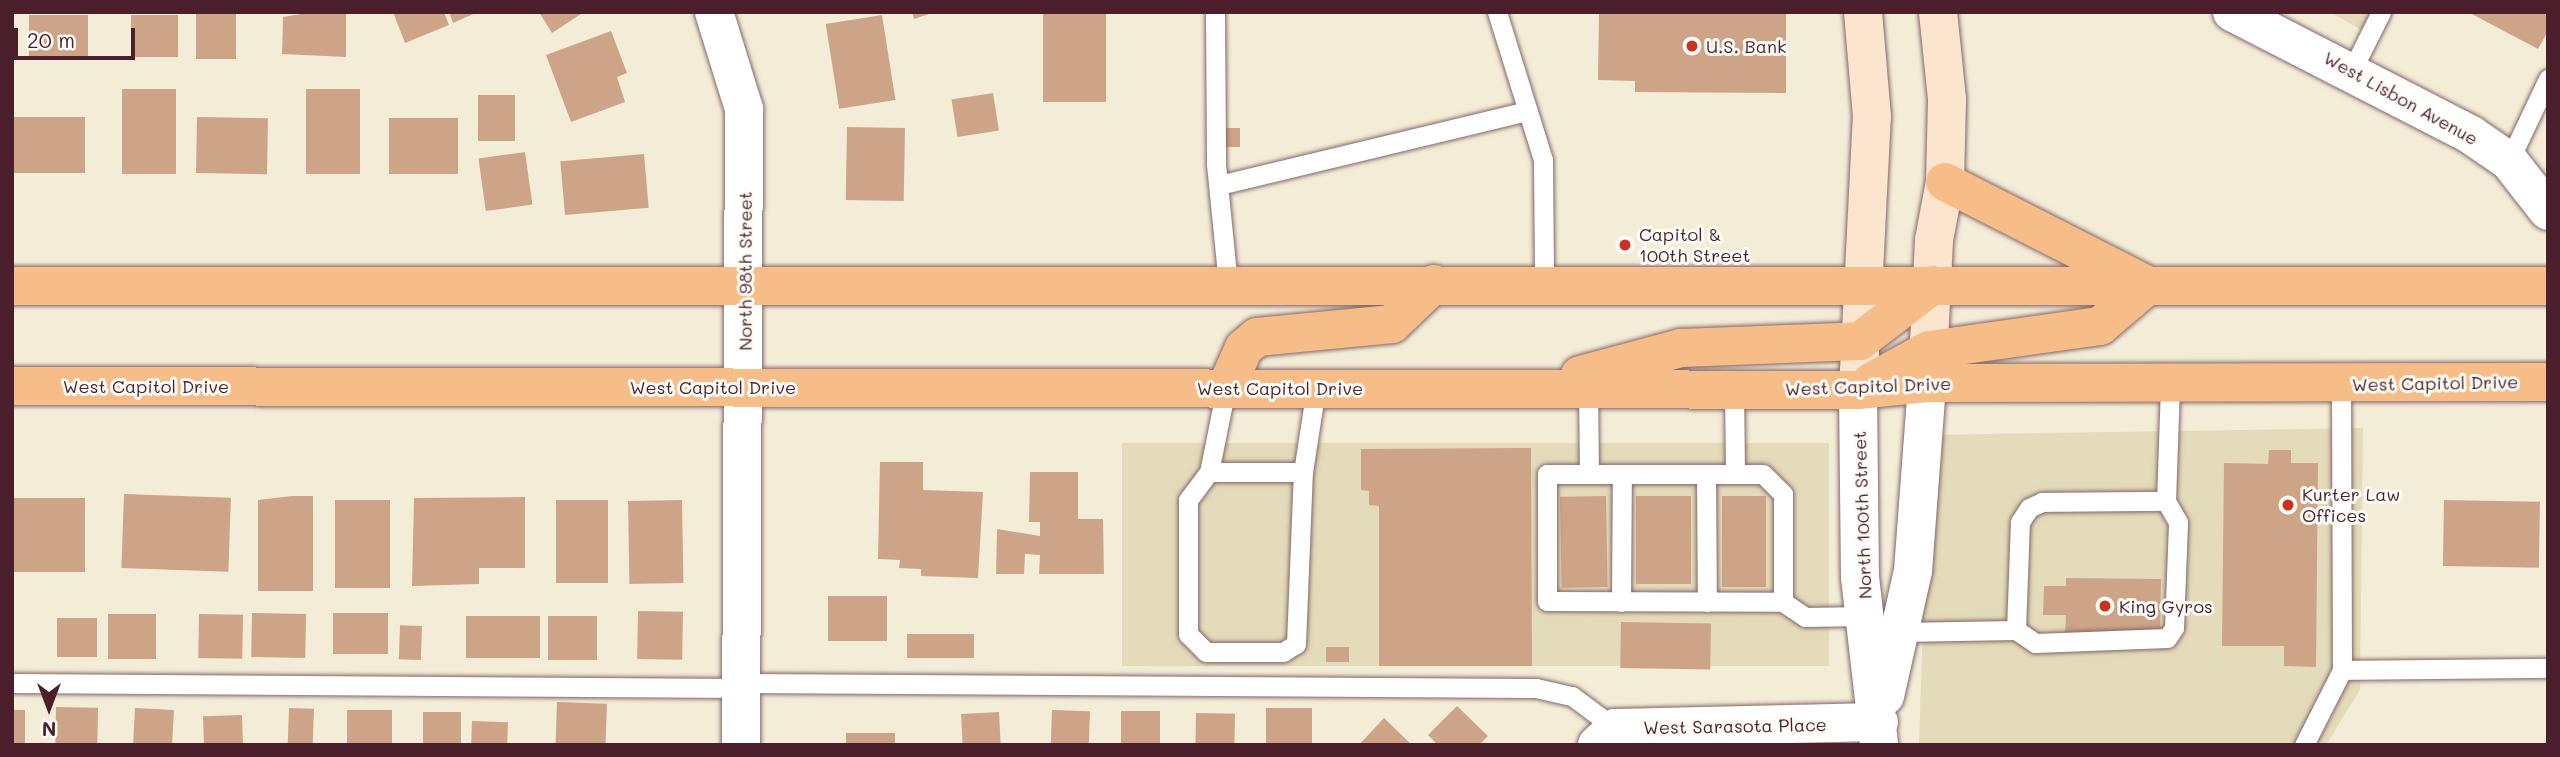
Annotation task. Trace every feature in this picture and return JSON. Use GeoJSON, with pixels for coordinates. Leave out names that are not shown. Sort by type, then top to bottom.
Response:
{"type":"FeatureCollection","features":[{"type":"Feature","properties":{"kind":"main road"},"geometry":{"type":"LineString","coordinates":[[1863,12],[1872,117],[1864,285]]}},
{"type":"Feature","properties":{"kind":"main road"},"geometry":{"type":"LineString","coordinates":[[1928,366],[1933,285],[1945,181],[1947,99],[1938,12]]}},
{"type":"Feature","properties":{"kind":"main road"},"geometry":{"type":"LineString","coordinates":[[1945,181],[2147,286]]}},
{"type":"Feature","properties":{"kind":"main road"},"geometry":{"type":"LineString","coordinates":[[1226,388],[1244,348],[1257,337],[1392,324],[1434,284]]}},
{"type":"Feature","properties":{"kind":"main road","name":"North 100th Street"},"geometry":{"type":"LineString","coordinates":[[1858,390],[1864,285]]}},
{"type":"Feature","properties":{"kind":"main road"},"geometry":{"type":"LineString","coordinates":[[1530,389],[1681,348],[1860,341],[1933,285]]}},
{"type":"Feature","properties":{"kind":"main road"},"geometry":{"type":"LineString","coordinates":[[12,286],[2548,286]]}},
{"type":"Feature","properties":{"kind":"main road"},"geometry":{"type":"LineString","coordinates":[[1858,390],[1928,366],[2100,326],[2147,286]]}},
{"type":"Feature","properties":{"kind":"main road","name":"West Capitol Drive"},"geometry":{"type":"LineString","coordinates":[[1928,366],[2170,385],[2548,382]]}},
{"type":"Feature","properties":{"kind":"main road","name":"West Capitol Drive"},"geometry":{"type":"LineString","coordinates":[[12,386],[1858,390]]}},
{"type":"Feature","properties":{"kind":"street","name":"North 98th Street"},"geometry":{"type":"LineString","coordinates":[[714,12],[744,109],[746,388],[741,745]]}},
{"type":"Feature","properties":{"kind":"street","name":"West Lisbon Avenue"},"geometry":{"type":"LineString","coordinates":[[2232,12],[2352,70],[2509,162],[2546,200]]}},
{"type":"Feature","properties":{"kind":"street"},"geometry":{"type":"LineString","coordinates":[[1882,624],[1913,571],[1928,366]]}},
{"type":"Feature","properties":{"kind":"street","name":"North 100th Street"},"geometry":{"type":"LineString","coordinates":[[1858,390],[1882,624],[1879,734]]}},
{"type":"Feature","properties":{"kind":"street","name":"West Sarasota Place"},"geometry":{"type":"LineString","coordinates":[[1606,737],[1879,734]]}},
{"type":"Feature","properties":{"kind":"lane"},"geometry":{"type":"LineString","coordinates":[[1215,12],[1219,185],[1228,284]]}},
{"type":"Feature","properties":{"kind":"lane"},"geometry":{"type":"LineString","coordinates":[[1497,12],[1543,160],[1544,284]]}},
{"type":"Feature","properties":{"kind":"lane"},"geometry":{"type":"LineString","coordinates":[[2352,70],[2382,12]]}},
{"type":"Feature","properties":{"kind":"lane"},"geometry":{"type":"LineString","coordinates":[[2509,162],[2548,79]]}},
{"type":"Feature","properties":{"kind":"lane"},"geometry":{"type":"LineString","coordinates":[[1219,185],[1527,111]]}},
{"type":"Feature","properties":{"kind":"lane"},"geometry":{"type":"LineString","coordinates":[[2304,745],[2342,670],[2341,384]]}},
{"type":"Feature","properties":{"kind":"lane"},"geometry":{"type":"LineString","coordinates":[[1783,602],[1774,539],[1783,494],[1763,474],[1547,474],[1554,538],[1547,601],[1783,602],[1805,617],[1882,624],[2015,630],[2035,643],[2166,638],[2174,628],[2178,522],[2166,501],[2170,385]]}},
{"type":"Feature","properties":{"kind":"lane"},"geometry":{"type":"LineString","coordinates":[[1226,388],[1209,472],[1188,500],[1188,634],[1206,652],[1283,652],[1296,644],[1303,472],[1316,388]]}},
{"type":"Feature","properties":{"kind":"lane"},"geometry":{"type":"LineString","coordinates":[[1588,389],[1589,474]]}},
{"type":"Feature","properties":{"kind":"lane"},"geometry":{"type":"LineString","coordinates":[[1734,389],[1735,474]]}},
{"type":"Feature","properties":{"kind":"lane"},"geometry":{"type":"LineString","coordinates":[[1209,472],[1303,472]]}},
{"type":"Feature","properties":{"kind":"lane"},"geometry":{"type":"LineString","coordinates":[[1620,602],[1614,539],[1622,474]]}},
{"type":"Feature","properties":{"kind":"lane"},"geometry":{"type":"LineString","coordinates":[[1706,474],[1714,539],[1707,602]]}},
{"type":"Feature","properties":{"kind":"lane"},"geometry":{"type":"LineString","coordinates":[[2015,630],[2020,522],[2029,508],[2042,502],[2166,501]]}},
{"type":"Feature","properties":{"kind":"lane"},"geometry":{"type":"LineString","coordinates":[[2342,670],[2548,668]]}},
{"type":"Feature","properties":{"kind":"lane"},"geometry":{"type":"LineString","coordinates":[[12,683],[1536,688],[1572,696],[1606,737]]}},
{"type":"Feature","properties":{"kind":"shaded area"},"geometry":{"type":"Polygon","coordinates":[[[2330,12],[2373,12],[2363,31],[2330,12]]]}},
{"type":"Feature","properties":{"kind":"shaded area"},"geometry":{"type":"Polygon","coordinates":[[[2363,428],[2360,690],[2326,745],[1919,745],[1929,435],[2363,428]]]}},
{"type":"Feature","properties":{"kind":"shaded area"},"geometry":{"type":"Polygon","coordinates":[[[1122,443],[1829,443],[1829,666],[1122,666],[1122,443]]]}},
{"type":"Feature","properties":{"kind":"building"},"geometry":{"type":"Polygon","coordinates":[[[393,12],[444,12],[449,25],[405,43],[393,12]]]}},
{"type":"Feature","properties":{"kind":"building"},"geometry":{"type":"Polygon","coordinates":[[[449,12],[478,12],[453,23],[449,12]]]}},
{"type":"Feature","properties":{"kind":"building"},"geometry":{"type":"Polygon","coordinates":[[[539,12],[584,12],[552,33],[539,12]]]}},
{"type":"Feature","properties":{"kind":"building"},"geometry":{"type":"Polygon","coordinates":[[[912,12],[932,12],[932,13],[914,19],[912,12]]]}},
{"type":"Feature","properties":{"kind":"building"},"geometry":{"type":"Polygon","coordinates":[[[1043,12],[1106,12],[1106,102],[1043,102],[1043,12]]]}},
{"type":"Feature","properties":{"kind":"building","name":"U.S. Bank"},"geometry":{"type":"Polygon","coordinates":[[[1599,12],[1786,12],[1786,93],[1635,92],[1635,81],[1598,80],[1599,12]]]}},
{"type":"Feature","properties":{"kind":"building"},"geometry":{"type":"Polygon","coordinates":[[[2468,12],[2548,12],[2548,31],[2538,49],[2468,12]]]}},
{"type":"Feature","properties":{"kind":"building"},"geometry":{"type":"Polygon","coordinates":[[[196,13],[236,13],[236,59],[196,59],[196,13]]]}},
{"type":"Feature","properties":{"kind":"building"},"geometry":{"type":"Polygon","coordinates":[[[307,13],[346,14],[346,57],[282,54],[283,17],[307,13]]]}},
{"type":"Feature","properties":{"kind":"building"},"geometry":{"type":"Polygon","coordinates":[[[29,15],[88,15],[88,59],[29,59],[29,15]]]}},
{"type":"Feature","properties":{"kind":"building"},"geometry":{"type":"Polygon","coordinates":[[[131,15],[178,15],[178,57],[131,57],[131,15]]]}},
{"type":"Feature","properties":{"kind":"building"},"geometry":{"type":"Polygon","coordinates":[[[882,15],[895,100],[839,109],[826,24],[882,15]]]}},
{"type":"Feature","properties":{"kind":"building"},"geometry":{"type":"Polygon","coordinates":[[[611,31],[627,73],[617,77],[625,102],[571,122],[546,55],[611,31]]]}},
{"type":"Feature","properties":{"kind":"building"},"geometry":{"type":"Polygon","coordinates":[[[122,89],[176,89],[176,174],[122,174],[122,89]]]}},
{"type":"Feature","properties":{"kind":"building"},"geometry":{"type":"Polygon","coordinates":[[[306,89],[360,89],[360,174],[306,174],[306,89]]]}},
{"type":"Feature","properties":{"kind":"building"},"geometry":{"type":"Polygon","coordinates":[[[993,93],[999,131],[957,137],[952,100],[993,93]]]}},
{"type":"Feature","properties":{"kind":"building"},"geometry":{"type":"Polygon","coordinates":[[[478,95],[515,95],[515,141],[478,141],[478,95]]]}},
{"type":"Feature","properties":{"kind":"building"},"geometry":{"type":"Polygon","coordinates":[[[14,117],[85,117],[85,173],[14,173],[14,117]]]}},
{"type":"Feature","properties":{"kind":"building"},"geometry":{"type":"Polygon","coordinates":[[[197,117],[268,118],[267,174],[196,173],[197,117]]]}},
{"type":"Feature","properties":{"kind":"building"},"geometry":{"type":"Polygon","coordinates":[[[389,118],[458,118],[458,174],[389,174],[389,118]]]}},
{"type":"Feature","properties":{"kind":"building"},"geometry":{"type":"Polygon","coordinates":[[[847,127],[905,128],[904,201],[846,200],[847,127]]]}},
{"type":"Feature","properties":{"kind":"building"},"geometry":{"type":"Polygon","coordinates":[[[1223,128],[1240,128],[1240,147],[1223,147],[1223,128]]]}},
{"type":"Feature","properties":{"kind":"building"},"geometry":{"type":"Polygon","coordinates":[[[525,152],[532,204],[486,211],[478,159],[525,152]]]}},
{"type":"Feature","properties":{"kind":"building"},"geometry":{"type":"Polygon","coordinates":[[[644,154],[649,208],[565,215],[560,161],[644,154]]]}},
{"type":"Feature","properties":{"kind":"building"},"geometry":{"type":"Polygon","coordinates":[[[1531,448],[1532,666],[1379,666],[1379,506],[1369,505],[1369,491],[1361,490],[1361,449],[1531,448]]]}},
{"type":"Feature","properties":{"kind":"building"},"geometry":{"type":"Polygon","coordinates":[[[2269,450],[2291,450],[2291,463],[2318,463],[2316,667],[2284,666],[2284,646],[2222,646],[2224,463],[2268,464],[2269,450]]]}},
{"type":"Feature","properties":{"kind":"building"},"geometry":{"type":"Polygon","coordinates":[[[880,462],[923,462],[923,490],[983,492],[978,578],[921,576],[921,569],[899,568],[900,560],[878,559],[880,462]]]}},
{"type":"Feature","properties":{"kind":"building"},"geometry":{"type":"Polygon","coordinates":[[[1030,472],[1078,472],[1078,519],[1103,519],[1104,574],[1039,574],[1040,555],[1025,554],[1024,574],[996,574],[997,529],[1040,536],[1040,522],[1029,522],[1030,472]]]}},
{"type":"Feature","properties":{"kind":"building"},"geometry":{"type":"Polygon","coordinates":[[[124,494],[231,498],[228,572],[121,568],[124,494]]]}},
{"type":"Feature","properties":{"kind":"building"},"geometry":{"type":"Polygon","coordinates":[[[313,496],[313,591],[258,591],[258,500],[313,496]]]}},
{"type":"Feature","properties":{"kind":"building"},"geometry":{"type":"Polygon","coordinates":[[[1606,496],[1608,587],[1562,588],[1560,497],[1606,496]]]}},
{"type":"Feature","properties":{"kind":"building"},"geometry":{"type":"Polygon","coordinates":[[[1636,496],[1691,496],[1691,584],[1636,584],[1636,496]]]}},
{"type":"Feature","properties":{"kind":"building"},"geometry":{"type":"Polygon","coordinates":[[[1722,496],[1766,496],[1766,587],[1722,587],[1722,496]]]}},
{"type":"Feature","properties":{"kind":"building"},"geometry":{"type":"Polygon","coordinates":[[[525,497],[525,568],[479,568],[479,584],[412,586],[414,498],[525,497]]]}},
{"type":"Feature","properties":{"kind":"building"},"geometry":{"type":"Polygon","coordinates":[[[12,498],[85,498],[85,572],[12,572],[12,498]]]}},
{"type":"Feature","properties":{"kind":"building"},"geometry":{"type":"Polygon","coordinates":[[[335,500],[390,500],[390,588],[335,588],[335,500]]]}},
{"type":"Feature","properties":{"kind":"building"},"geometry":{"type":"Polygon","coordinates":[[[556,500],[608,500],[608,583],[556,583],[556,500]]]}},
{"type":"Feature","properties":{"kind":"building"},"geometry":{"type":"Polygon","coordinates":[[[682,500],[683,583],[629,584],[628,501],[682,500]]]}},
{"type":"Feature","properties":{"kind":"building"},"geometry":{"type":"Polygon","coordinates":[[[2444,500],[2540,502],[2539,568],[2443,566],[2444,500]]]}},
{"type":"Feature","properties":{"kind":"building"},"geometry":{"type":"Polygon","coordinates":[[[2066,578],[2161,579],[2160,636],[2065,634],[2066,615],[2043,615],[2044,586],[2066,586],[2066,578]]]}},
{"type":"Feature","properties":{"kind":"building"},"geometry":{"type":"Polygon","coordinates":[[[828,596],[887,596],[887,641],[828,641],[828,596]]]}},
{"type":"Feature","properties":{"kind":"building"},"geometry":{"type":"Polygon","coordinates":[[[638,611],[683,612],[682,660],[637,659],[638,611]]]}},
{"type":"Feature","properties":{"kind":"building"},"geometry":{"type":"Polygon","coordinates":[[[252,613],[306,614],[305,658],[251,657],[252,613]]]}},
{"type":"Feature","properties":{"kind":"building"},"geometry":{"type":"Polygon","coordinates":[[[333,613],[388,613],[388,654],[333,654],[333,613]]]}},
{"type":"Feature","properties":{"kind":"building"},"geometry":{"type":"Polygon","coordinates":[[[108,614],[156,614],[156,659],[108,659],[108,614]]]}},
{"type":"Feature","properties":{"kind":"building"},"geometry":{"type":"Polygon","coordinates":[[[199,614],[243,615],[242,659],[198,658],[199,614]]]}},
{"type":"Feature","properties":{"kind":"building"},"geometry":{"type":"Polygon","coordinates":[[[466,616],[540,616],[540,658],[466,658],[466,616]]]}},
{"type":"Feature","properties":{"kind":"building"},"geometry":{"type":"Polygon","coordinates":[[[548,616],[597,616],[597,660],[548,660],[548,616]]]}},
{"type":"Feature","properties":{"kind":"building"},"geometry":{"type":"Polygon","coordinates":[[[57,618],[97,618],[97,657],[57,657],[57,618]]]}},
{"type":"Feature","properties":{"kind":"building"},"geometry":{"type":"Polygon","coordinates":[[[1621,622],[1711,624],[1710,670],[1620,668],[1621,622]]]}},
{"type":"Feature","properties":{"kind":"building"},"geometry":{"type":"Polygon","coordinates":[[[400,625],[422,626],[421,660],[399,659],[400,625]]]}},
{"type":"Feature","properties":{"kind":"building"},"geometry":{"type":"Polygon","coordinates":[[[907,634],[974,634],[974,658],[907,658],[907,634]]]}},
{"type":"Feature","properties":{"kind":"building"},"geometry":{"type":"Polygon","coordinates":[[[1326,647],[1349,647],[1349,662],[1326,662],[1326,647]]]}},
{"type":"Feature","properties":{"kind":"building"},"geometry":{"type":"Polygon","coordinates":[[[557,702],[607,704],[606,745],[555,745],[557,702]]]}},
{"type":"Feature","properties":{"kind":"building"},"geometry":{"type":"Polygon","coordinates":[[[1457,706],[1488,736],[1479,745],[1438,745],[1428,735],[1457,706]]]}},
{"type":"Feature","properties":{"kind":"building"},"geometry":{"type":"Polygon","coordinates":[[[56,707],[98,708],[97,745],[55,745],[56,707]]]}},
{"type":"Feature","properties":{"kind":"building"},"geometry":{"type":"Polygon","coordinates":[[[135,708],[174,710],[172,745],[133,745],[135,708]]]}},
{"type":"Feature","properties":{"kind":"building"},"geometry":{"type":"Polygon","coordinates":[[[289,708],[314,709],[313,745],[288,745],[289,708]]]}},
{"type":"Feature","properties":{"kind":"building"},"geometry":{"type":"Polygon","coordinates":[[[1266,708],[1312,708],[1312,745],[1266,745],[1266,708]]]}},
{"type":"Feature","properties":{"kind":"building"},"geometry":{"type":"Polygon","coordinates":[[[12,710],[25,710],[25,745],[12,745],[12,710]]]}},
{"type":"Feature","properties":{"kind":"building"},"geometry":{"type":"Polygon","coordinates":[[[347,710],[392,710],[392,745],[347,745],[347,710]]]}},
{"type":"Feature","properties":{"kind":"building"},"geometry":{"type":"Polygon","coordinates":[[[1052,710],[1090,711],[1089,745],[1051,745],[1052,710]]]}},
{"type":"Feature","properties":{"kind":"building"},"geometry":{"type":"Polygon","coordinates":[[[1121,711],[1160,711],[1160,745],[1121,745],[1121,711]]]}},
{"type":"Feature","properties":{"kind":"building"},"geometry":{"type":"Polygon","coordinates":[[[423,712],[461,712],[461,745],[423,745],[423,712]]]}},
{"type":"Feature","properties":{"kind":"building"},"geometry":{"type":"Polygon","coordinates":[[[999,712],[1001,745],[963,745],[961,714],[999,712]]]}},
{"type":"Feature","properties":{"kind":"building"},"geometry":{"type":"Polygon","coordinates":[[[1196,713],[1235,714],[1234,745],[1195,745],[1196,713]]]}},
{"type":"Feature","properties":{"kind":"building"},"geometry":{"type":"Polygon","coordinates":[[[242,715],[243,745],[204,745],[203,716],[242,715]]]}},
{"type":"Feature","properties":{"kind":"building"},"geometry":{"type":"Polygon","coordinates":[[[1384,718],[1412,745],[1359,745],[1384,718]]]}},
{"type":"Feature","properties":{"kind":"building"},"geometry":{"type":"Polygon","coordinates":[[[472,721],[508,722],[507,745],[471,745],[472,721]]]}},
{"type":"Feature","properties":{"kind":"building"},"geometry":{"type":"Polygon","coordinates":[[[846,733],[895,733],[895,745],[846,745],[846,733]]]}},
{"type":"Feature","properties":{"kind":"place","name":"U.S. Bank"},"geometry":{"type":"Point","coordinates":[1692,46]}},
{"type":"Feature","properties":{"kind":"place","name":"Capitol & 100th Street"},"geometry":{"type":"Point","coordinates":[1625,245]}},
{"type":"Feature","properties":{"kind":"place","name":"Kurter Law Offices"},"geometry":{"type":"Point","coordinates":[2288,505]}},
{"type":"Feature","properties":{"kind":"place","name":"King Gyros"},"geometry":{"type":"Point","coordinates":[2105,606]}}]}
